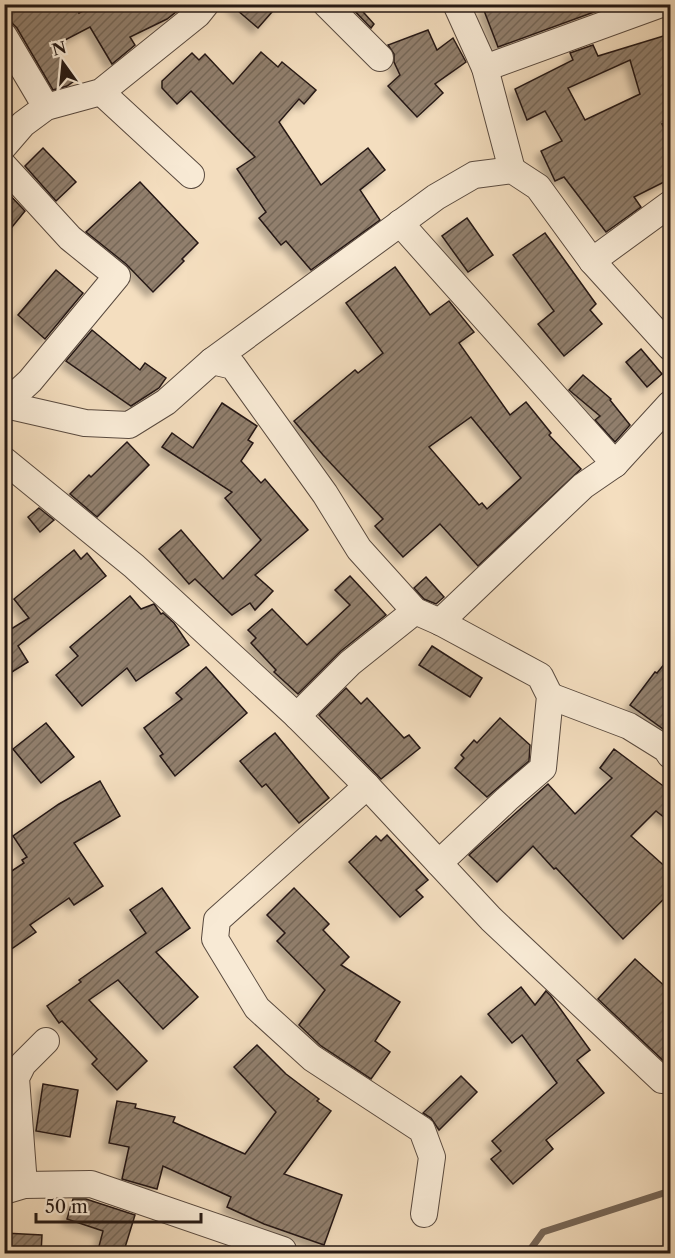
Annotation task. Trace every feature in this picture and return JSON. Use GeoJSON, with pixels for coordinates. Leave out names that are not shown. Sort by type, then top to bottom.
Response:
{"type":"FeatureCollection","features":[{"type":"Feature","properties":{"kind":"street"},"geometry":{"type":"LineString","coordinates":[[4,146],[23,124],[46,107],[101,92],[198,14],[206,4]]}},
{"type":"Feature","properties":{"kind":"street"},"geometry":{"type":"LineString","coordinates":[[326,4],[380,58]]}},
{"type":"Feature","properties":{"kind":"street"},"geometry":{"type":"LineString","coordinates":[[456,4],[485,68],[512,170]]}},
{"type":"Feature","properties":{"kind":"street"},"geometry":{"type":"LineString","coordinates":[[485,68],[661,4]]}},
{"type":"Feature","properties":{"kind":"street"},"geometry":{"type":"LineString","coordinates":[[4,36],[46,107]]}},
{"type":"Feature","properties":{"kind":"street"},"geometry":{"type":"LineString","coordinates":[[101,92],[191,175]]}},
{"type":"Feature","properties":{"kind":"street"},"geometry":{"type":"LineString","coordinates":[[4,166],[70,238],[117,276],[30,381],[5,405]]}},
{"type":"Feature","properties":{"kind":"street"},"geometry":{"type":"LineString","coordinates":[[5,405],[85,423],[129,425],[166,402],[212,361],[436,198],[474,175],[512,170],[538,187],[592,261],[670,347]]}},
{"type":"Feature","properties":{"kind":"street"},"geometry":{"type":"LineString","coordinates":[[592,261],[670,204]]}},
{"type":"Feature","properties":{"kind":"street"},"geometry":{"type":"LineString","coordinates":[[400,223],[615,464]]}},
{"type":"Feature","properties":{"kind":"street"},"geometry":{"type":"LineString","coordinates":[[212,361],[233,366],[325,494],[359,549],[415,610],[540,676],[550,696],[543,768],[439,863]]}},
{"type":"Feature","properties":{"kind":"street"},"geometry":{"type":"LineString","coordinates":[[440,622],[583,486],[615,464],[670,404]]}},
{"type":"Feature","properties":{"kind":"street"},"geometry":{"type":"LineString","coordinates":[[4,460],[134,566],[297,716],[367,786],[491,919],[662,1080]]}},
{"type":"Feature","properties":{"kind":"street"},"geometry":{"type":"LineString","coordinates":[[297,716],[350,663],[415,610]]}},
{"type":"Feature","properties":{"kind":"street"},"geometry":{"type":"LineString","coordinates":[[550,696],[629,726],[666,749],[670,754]]}},
{"type":"Feature","properties":{"kind":"street"},"geometry":{"type":"LineString","coordinates":[[367,786],[217,920],[215,939],[257,1008],[312,1058],[422,1130],[432,1157],[424,1214]]}},
{"type":"Feature","properties":{"kind":"street"},"geometry":{"type":"LineString","coordinates":[[46,1041],[23,1064],[16,1078],[14,1188],[91,1184],[283,1250]]}},
{"type":"Feature","properties":{"kind":"building"},"geometry":{"type":"Polygon","coordinates":[[[4,4],[78,4],[79,13],[97,4],[186,4],[167,19],[130,37],[135,45],[112,64],[90,27],[61,42],[63,46],[57,50],[77,79],[67,86],[53,90],[12,23],[4,4]]]}},
{"type":"Feature","properties":{"kind":"building"},"geometry":{"type":"Polygon","coordinates":[[[230,4],[279,4],[258,28],[230,4]]]}},
{"type":"Feature","properties":{"kind":"building"},"geometry":{"type":"Polygon","coordinates":[[[348,4],[356,4],[374,24],[371,28],[348,4]]]}},
{"type":"Feature","properties":{"kind":"building"},"geometry":{"type":"Polygon","coordinates":[[[493,4],[616,4],[498,47],[483,8],[493,4]]]}},
{"type":"Feature","properties":{"kind":"building"},"geometry":{"type":"Polygon","coordinates":[[[428,30],[437,50],[453,38],[466,62],[435,84],[443,93],[417,117],[388,86],[400,75],[394,62],[394,54],[388,45],[428,30]]]}},
{"type":"Feature","properties":{"kind":"building"},"geometry":{"type":"Polygon","coordinates":[[[670,34],[670,121],[662,124],[670,142],[670,179],[634,197],[641,207],[606,232],[564,177],[555,181],[541,151],[562,141],[545,111],[527,120],[515,89],[573,60],[570,53],[593,45],[598,56],[670,34]],[[630,60],[568,88],[585,120],[640,94],[630,60]]]}},
{"type":"Feature","properties":{"kind":"building"},"geometry":{"type":"Polygon","coordinates":[[[261,52],[278,67],[282,62],[316,90],[304,104],[299,99],[279,122],[321,185],[368,148],[385,170],[360,190],[380,220],[311,270],[286,241],[281,245],[259,218],[266,212],[237,169],[255,157],[191,91],[177,104],[162,88],[162,81],[192,53],[199,60],[205,54],[233,84],[261,52]]]}},
{"type":"Feature","properties":{"kind":"building"},"geometry":{"type":"Polygon","coordinates":[[[43,148],[76,182],[56,201],[25,166],[43,148]]]}},
{"type":"Feature","properties":{"kind":"building"},"geometry":{"type":"Polygon","coordinates":[[[140,182],[198,243],[182,259],[184,261],[153,292],[126,264],[86,232],[140,182]]]}},
{"type":"Feature","properties":{"kind":"building"},"geometry":{"type":"Polygon","coordinates":[[[4,189],[25,211],[4,237],[4,189]]]}},
{"type":"Feature","properties":{"kind":"building"},"geometry":{"type":"Polygon","coordinates":[[[467,218],[493,255],[468,272],[442,236],[467,218]]]}},
{"type":"Feature","properties":{"kind":"building"},"geometry":{"type":"Polygon","coordinates":[[[545,233],[596,304],[590,310],[602,324],[564,356],[538,324],[554,311],[513,255],[545,233]]]}},
{"type":"Feature","properties":{"kind":"building"},"geometry":{"type":"Polygon","coordinates":[[[395,267],[430,315],[449,301],[474,332],[459,343],[510,415],[526,402],[551,433],[549,435],[581,469],[478,566],[440,524],[403,557],[375,526],[383,519],[294,421],[355,370],[358,373],[383,353],[346,303],[395,267]],[[471,417],[429,447],[479,505],[482,503],[487,509],[521,478],[471,417]]]}},
{"type":"Feature","properties":{"kind":"building"},"geometry":{"type":"Polygon","coordinates":[[[56,270],[83,293],[45,339],[18,315],[56,270]]]}},
{"type":"Feature","properties":{"kind":"building"},"geometry":{"type":"Polygon","coordinates":[[[92,330],[140,370],[145,363],[166,378],[159,388],[131,406],[66,361],[92,330]]]}},
{"type":"Feature","properties":{"kind":"building"},"geometry":{"type":"Polygon","coordinates":[[[641,349],[662,374],[647,387],[626,362],[641,349]]]}},
{"type":"Feature","properties":{"kind":"building"},"geometry":{"type":"Polygon","coordinates":[[[583,375],[611,399],[630,425],[615,442],[595,420],[600,416],[569,390],[583,375]]]}},
{"type":"Feature","properties":{"kind":"building"},"geometry":{"type":"Polygon","coordinates":[[[222,403],[257,426],[248,440],[253,443],[241,461],[261,483],[265,479],[308,530],[255,575],[273,591],[255,610],[250,603],[232,615],[195,579],[189,584],[159,549],[181,530],[223,579],[261,540],[225,498],[232,492],[162,447],[172,433],[193,448],[222,403]]]}},
{"type":"Feature","properties":{"kind":"building"},"geometry":{"type":"Polygon","coordinates":[[[127,442],[149,465],[97,517],[70,494],[127,442]]]}},
{"type":"Feature","properties":{"kind":"building"},"geometry":{"type":"Polygon","coordinates":[[[39,508],[54,520],[40,532],[28,517],[39,508]]]}},
{"type":"Feature","properties":{"kind":"building"},"geometry":{"type":"Polygon","coordinates":[[[74,550],[81,559],[87,553],[106,576],[18,646],[28,662],[4,677],[4,626],[8,631],[29,618],[14,599],[74,550]]]}},
{"type":"Feature","properties":{"kind":"building"},"geometry":{"type":"Polygon","coordinates":[[[350,576],[386,615],[341,651],[298,694],[274,672],[276,670],[251,643],[256,638],[248,630],[272,609],[307,645],[350,605],[335,590],[350,576]]]}},
{"type":"Feature","properties":{"kind":"building"},"geometry":{"type":"Polygon","coordinates":[[[426,577],[444,597],[436,604],[424,599],[414,588],[426,577]]]}},
{"type":"Feature","properties":{"kind":"building"},"geometry":{"type":"Polygon","coordinates":[[[130,596],[141,609],[154,604],[161,614],[163,613],[174,623],[189,645],[136,681],[127,668],[82,706],[56,675],[78,656],[70,647],[130,596]]]}},
{"type":"Feature","properties":{"kind":"building"},"geometry":{"type":"Polygon","coordinates":[[[432,646],[482,678],[470,697],[419,665],[432,646]]]}},
{"type":"Feature","properties":{"kind":"building"},"geometry":{"type":"Polygon","coordinates":[[[670,657],[670,734],[630,705],[655,672],[657,673],[670,657]]]}},
{"type":"Feature","properties":{"kind":"building"},"geometry":{"type":"Polygon","coordinates":[[[206,667],[247,713],[175,776],[160,756],[163,754],[144,728],[182,699],[176,693],[206,667]]]}},
{"type":"Feature","properties":{"kind":"building"},"geometry":{"type":"Polygon","coordinates":[[[346,688],[361,704],[367,698],[404,738],[409,735],[420,748],[381,779],[319,715],[346,688]]]}},
{"type":"Feature","properties":{"kind":"building"},"geometry":{"type":"Polygon","coordinates":[[[500,718],[530,745],[529,761],[487,797],[455,768],[464,758],[461,755],[474,740],[477,743],[500,718]]]}},
{"type":"Feature","properties":{"kind":"building"},"geometry":{"type":"Polygon","coordinates":[[[46,723],[74,757],[41,783],[13,749],[46,723]]]}},
{"type":"Feature","properties":{"kind":"building"},"geometry":{"type":"Polygon","coordinates":[[[275,733],[329,798],[299,823],[266,784],[262,787],[240,761],[275,733]]]}},
{"type":"Feature","properties":{"kind":"building"},"geometry":{"type":"Polygon","coordinates":[[[614,749],[670,791],[670,822],[656,811],[631,836],[670,871],[670,893],[623,939],[533,846],[497,882],[469,855],[548,784],[575,814],[612,778],[600,768],[614,749]]]}},
{"type":"Feature","properties":{"kind":"building"},"geometry":{"type":"Polygon","coordinates":[[[100,781],[120,816],[74,843],[103,886],[74,905],[69,898],[30,925],[36,932],[4,954],[4,876],[24,863],[22,860],[27,857],[13,836],[59,804],[100,781]]]}},
{"type":"Feature","properties":{"kind":"building"},"geometry":{"type":"Polygon","coordinates":[[[387,835],[428,880],[416,890],[423,897],[400,917],[349,862],[376,836],[381,841],[387,835]]]}},
{"type":"Feature","properties":{"kind":"building"},"geometry":{"type":"Polygon","coordinates":[[[162,888],[190,928],[156,952],[198,997],[163,1029],[118,980],[89,1000],[147,1061],[117,1090],[92,1064],[97,1059],[62,1021],[59,1023],[47,1006],[81,982],[79,980],[146,933],[130,910],[162,888]]]}},
{"type":"Feature","properties":{"kind":"building"},"geometry":{"type":"Polygon","coordinates":[[[294,888],[329,924],[323,930],[349,957],[341,965],[400,1002],[375,1041],[390,1052],[371,1079],[321,1046],[299,1025],[325,990],[277,941],[285,933],[267,915],[294,888]]]}},
{"type":"Feature","properties":{"kind":"building"},"geometry":{"type":"Polygon","coordinates":[[[635,959],[670,991],[670,1067],[598,999],[635,959]]]}},
{"type":"Feature","properties":{"kind":"building"},"geometry":{"type":"Polygon","coordinates":[[[521,987],[535,1005],[546,991],[551,996],[590,1050],[577,1060],[604,1093],[546,1140],[553,1149],[513,1184],[491,1159],[501,1151],[492,1141],[557,1083],[522,1035],[512,1043],[488,1014],[521,987]]]}},
{"type":"Feature","properties":{"kind":"building"},"geometry":{"type":"Polygon","coordinates":[[[257,1045],[286,1074],[331,1111],[284,1174],[342,1195],[324,1245],[264,1224],[227,1207],[231,1197],[163,1166],[157,1189],[122,1179],[129,1147],[109,1143],[117,1101],[136,1104],[135,1108],[175,1117],[173,1122],[245,1154],[276,1112],[234,1067],[257,1045]]]}},
{"type":"Feature","properties":{"kind":"building"},"geometry":{"type":"Polygon","coordinates":[[[461,1076],[477,1092],[439,1130],[431,1118],[423,1113],[461,1076]]]}},
{"type":"Feature","properties":{"kind":"building"},"geometry":{"type":"Polygon","coordinates":[[[43,1084],[78,1090],[70,1137],[36,1131],[43,1084]]]}},
{"type":"Feature","properties":{"kind":"building"},"geometry":{"type":"Polygon","coordinates":[[[73,1199],[86,1199],[135,1215],[123,1254],[97,1254],[103,1231],[67,1219],[73,1199]]]}},
{"type":"Feature","properties":{"kind":"building"},"geometry":{"type":"Polygon","coordinates":[[[4,1233],[42,1235],[41,1254],[4,1254],[4,1233]]]}},
{"type":"Feature","properties":{"kind":"waterway"},"geometry":{"type":"LineString","coordinates":[[527,1254],[543,1232],[670,1191]]}}]}
